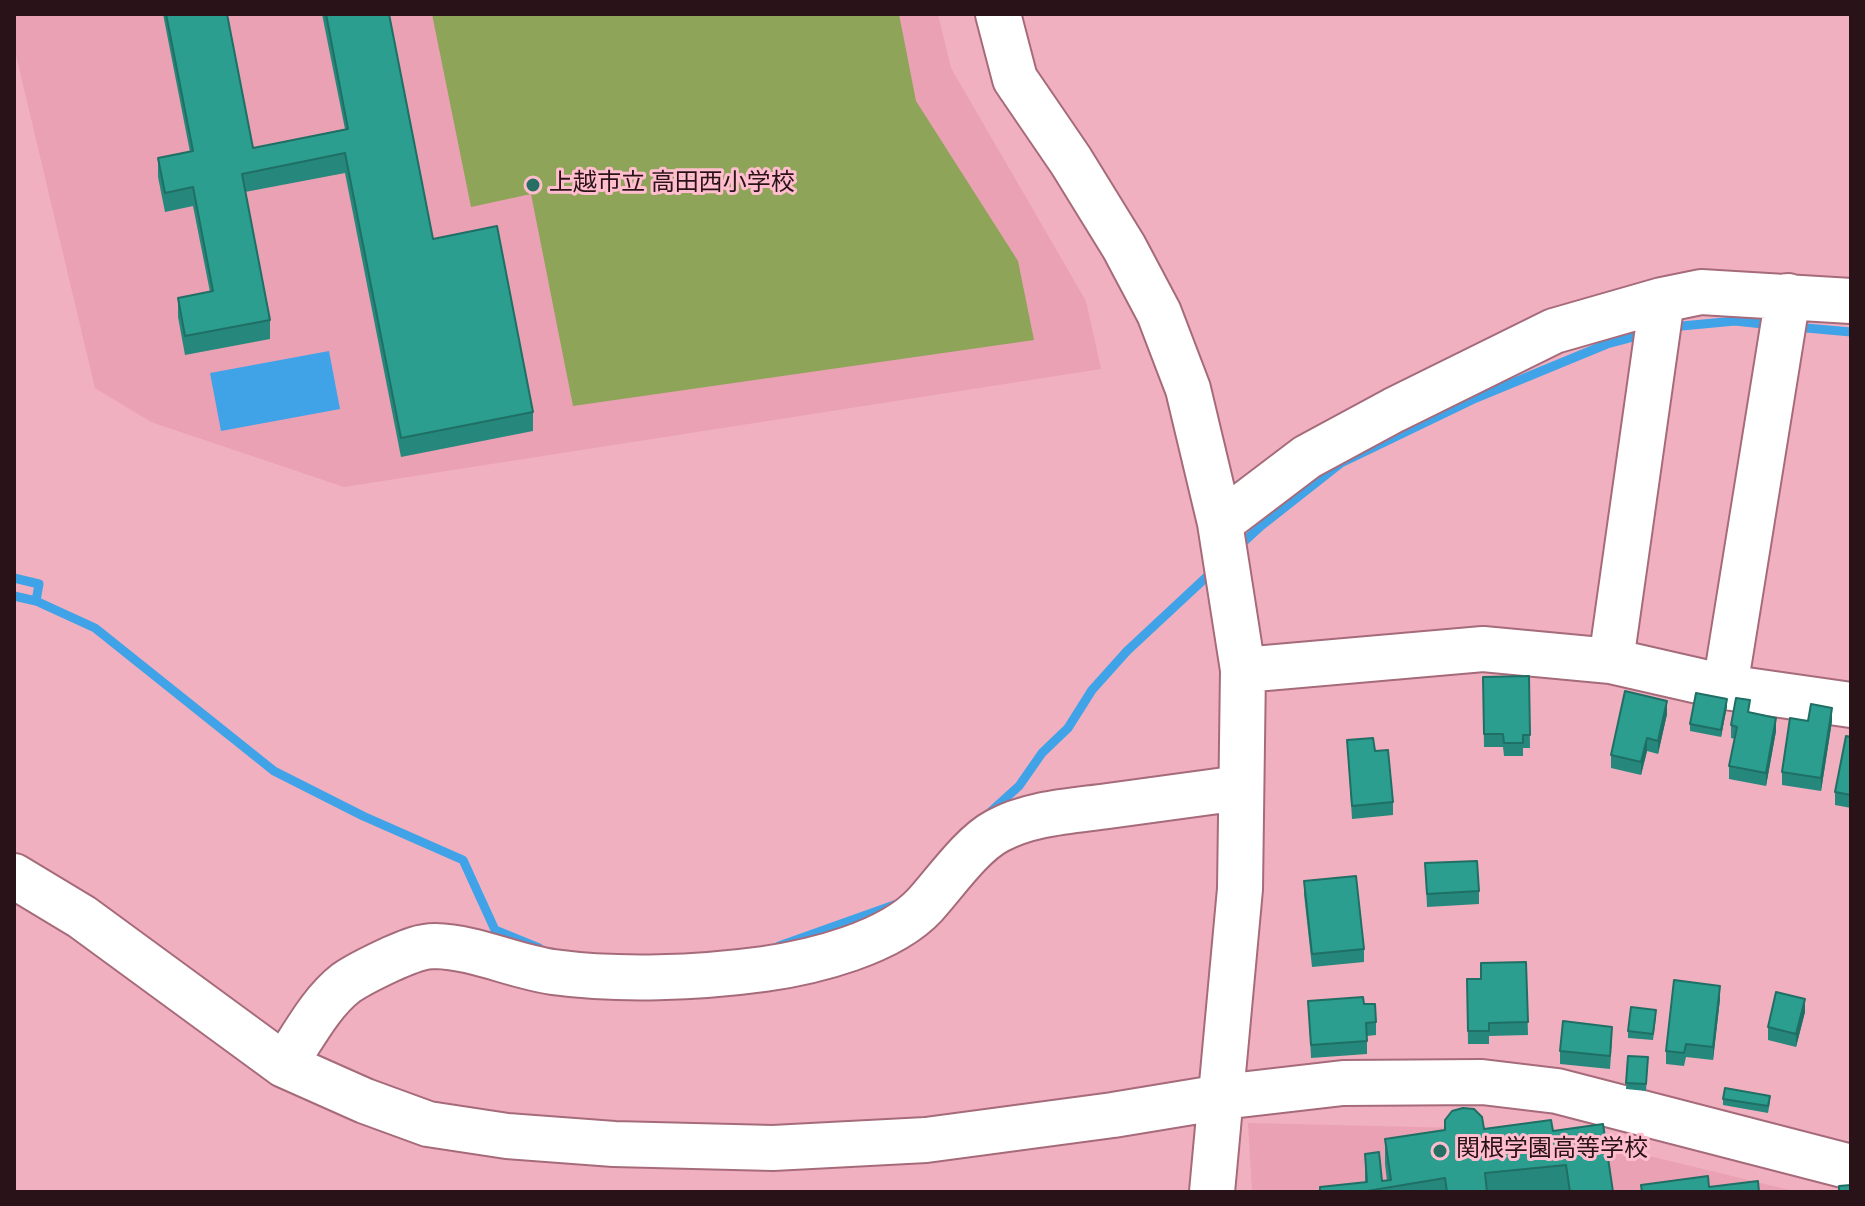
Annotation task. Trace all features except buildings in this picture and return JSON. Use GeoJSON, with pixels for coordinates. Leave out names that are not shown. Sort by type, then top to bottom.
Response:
{"type":"FeatureCollection","features":[{"type":"Feature","properties":{"kind":"street"},"geometry":{"type":"LineString","coordinates":[[998,14],[1015,79],[1124,247],[1159,313],[1188,389],[1220,523],[1243,670],[1240,889],[1212,1192]]}},
{"type":"Feature","properties":{"kind":"street"},"geometry":{"type":"LineString","coordinates":[[1220,523],[1307,457],[1554,331],[1701,292],[1851,301]]}},
{"type":"Feature","properties":{"kind":"street"},"geometry":{"type":"LineString","coordinates":[[1725,687],[1788,296]]}},
{"type":"Feature","properties":{"kind":"street"},"geometry":{"type":"LineString","coordinates":[[1611,661],[1662,300]]}},
{"type":"Feature","properties":{"kind":"street"},"geometry":{"type":"LineString","coordinates":[[1243,670],[1483,649],[1611,661],[1725,687],[1851,705]]}},
{"type":"Feature","properties":{"kind":"street"},"geometry":{"type":"LineString","coordinates":[[284,1065],[320,1012],[344,985],[412,950],[445,947],[551,971],[617,976],[706,974],[770,968],[840,951],[874,939],[897,926],[922,909],[994,832],[1022,821],[1057,812],[1240,788]]}},
{"type":"Feature","properties":{"kind":"street"},"geometry":{"type":"LineString","coordinates":[[14,876],[82,917],[284,1065],[365,1101],[428,1124],[507,1136],[614,1144],[773,1148],[926,1140],[1222,1097],[1343,1083],[1482,1082],[1557,1091],[1851,1167]]}},
{"type":"Feature","properties":{"kind":"shaded area","name":"上越市立 高田西小学校"},"geometry":{"type":"Polygon","coordinates":[[[14,14],[938,14],[951,68],[1086,301],[1101,369],[344,487],[151,422],[95,388],[14,47],[14,14]]]}},
{"type":"Feature","properties":{"kind":"shaded area","name":"関根学園高等学校"},"geometry":{"type":"Polygon","coordinates":[[[1248,1123],[1542,1130],[1798,1192],[1252,1192],[1248,1123]]]}},
{"type":"Feature","properties":{"kind":"green space"},"geometry":{"type":"Polygon","coordinates":[[[432,14],[899,14],[916,101],[1018,261],[1034,340],[573,406],[531,194],[471,207],[432,14]]]}},
{"type":"Feature","properties":{"kind":"water"},"geometry":{"type":"Polygon","coordinates":[[[329,351],[340,409],[221,431],[210,373],[329,351]]]}},
{"type":"Feature","properties":{"kind":"waterway"},"geometry":{"type":"LineString","coordinates":[[1671,327],[1735,321],[1772,325]]}},
{"type":"Feature","properties":{"kind":"waterway"},"geometry":{"type":"LineString","coordinates":[[1795,327],[1851,332]]}},
{"type":"Feature","properties":{"kind":"waterway"},"geometry":{"type":"LineString","coordinates":[[1237,548],[1341,463],[1476,398],[1607,344],[1645,334]]}},
{"type":"Feature","properties":{"kind":"waterway"},"geometry":{"type":"LineString","coordinates":[[987,815],[1019,786],[1042,753],[1068,728],[1092,690],[1127,651],[1215,569]]}},
{"type":"Feature","properties":{"kind":"waterway"},"geometry":{"type":"LineString","coordinates":[[14,578],[39,584],[36,601],[95,628],[274,771],[363,816],[463,860],[495,930],[539,948]]}},
{"type":"Feature","properties":{"kind":"waterway"},"geometry":{"type":"LineString","coordinates":[[14,596],[36,601]]}},
{"type":"Feature","properties":{"kind":"waterway"},"geometry":{"type":"LineString","coordinates":[[779,946],[897,904]]}},
{"type":"Feature","properties":{"kind":"place","name":"上越市立 高田西小学校"},"geometry":{"type":"Point","coordinates":[533,185]}},
{"type":"Feature","properties":{"kind":"place","name":"関根学園高等学校"},"geometry":{"type":"Point","coordinates":[1440,1151]}}]}
